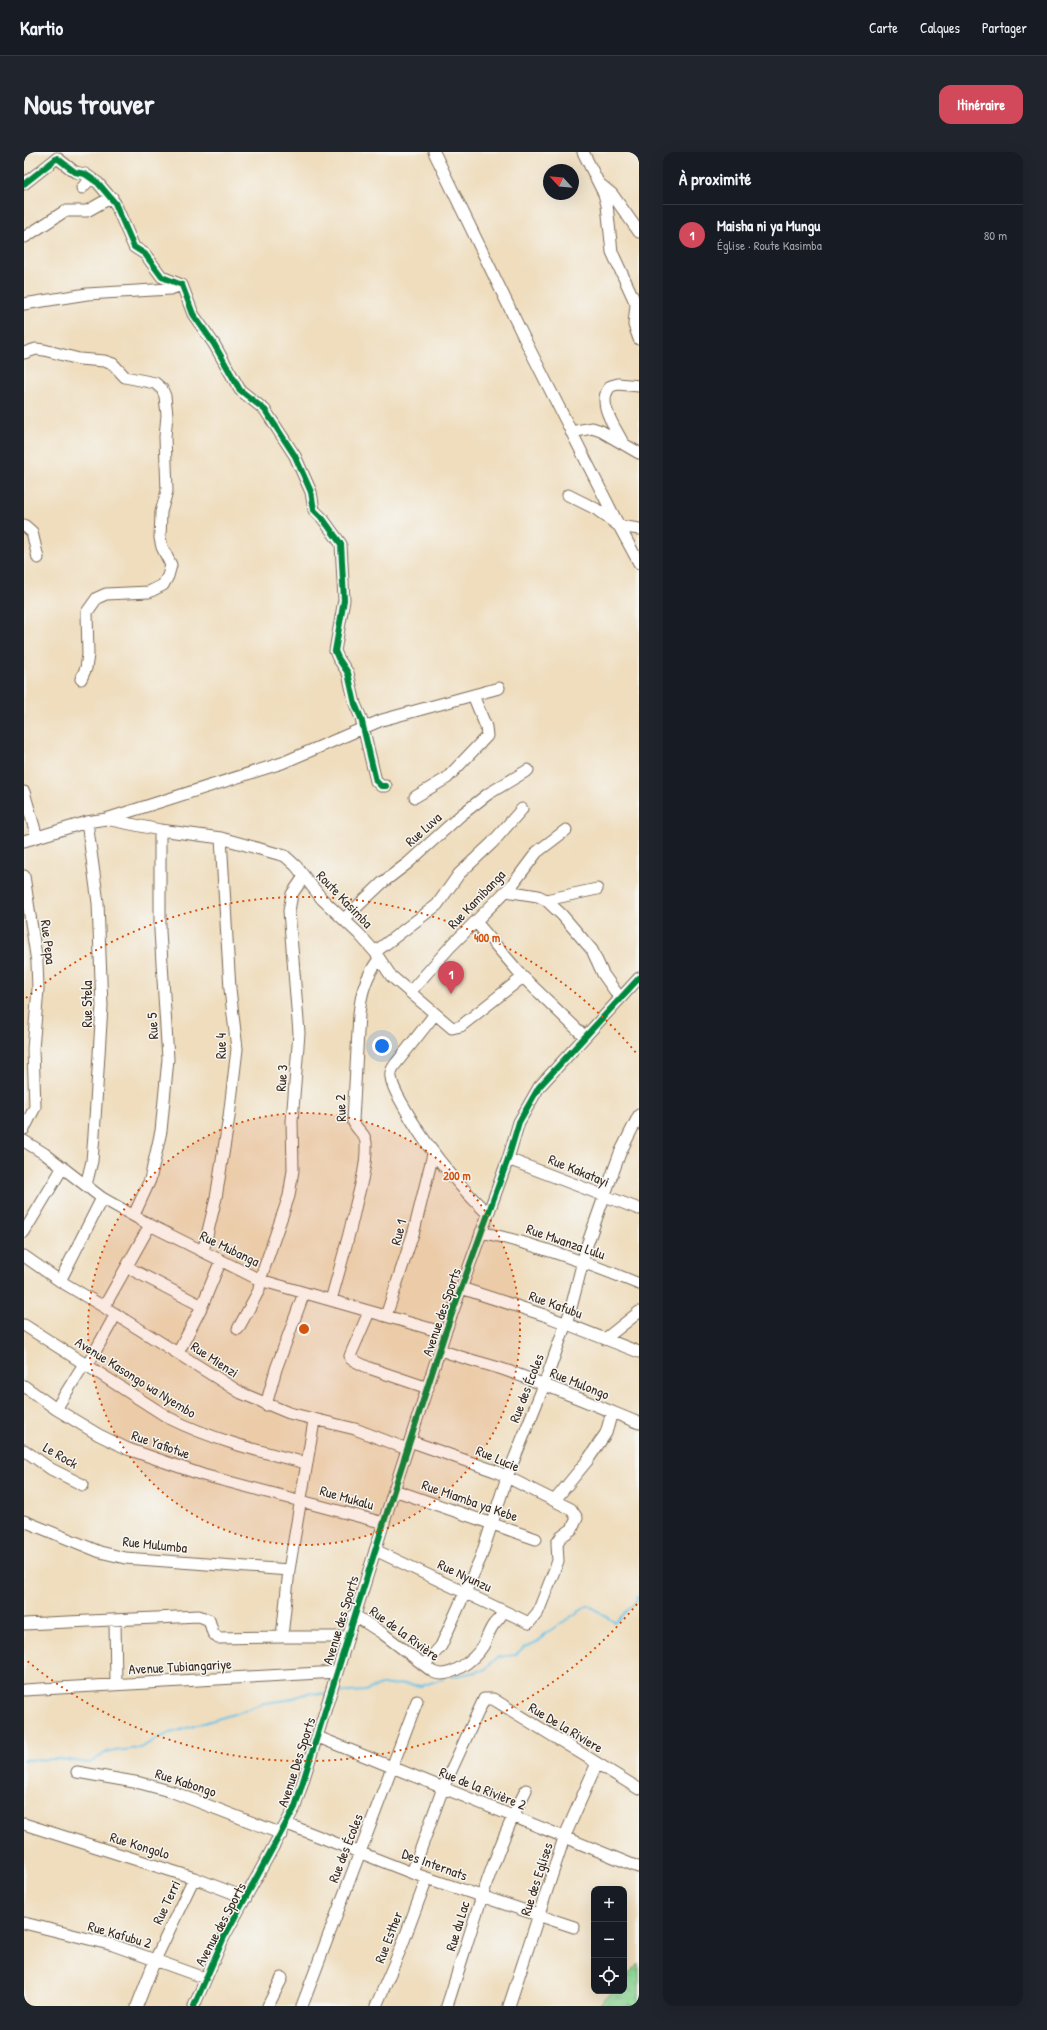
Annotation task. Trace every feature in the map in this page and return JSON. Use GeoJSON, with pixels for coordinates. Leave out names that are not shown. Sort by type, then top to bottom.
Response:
{"type":"FeatureCollection","features":[{"type":"Feature","properties":{"kind":"street"},"geometry":{"type":"LineString","coordinates":[[434,152],[571,432],[639,564]]}},
{"type":"Feature","properties":{"kind":"street"},"geometry":{"type":"LineString","coordinates":[[583,152],[598,182],[607,205],[612,252],[637,303],[634,325],[639,339]]}},
{"type":"Feature","properties":{"kind":"street"},"geometry":{"type":"LineString","coordinates":[[24,184],[55,155],[74,172],[85,174],[91,178],[112,197],[132,244],[145,254],[160,275],[182,285],[193,314],[214,344],[240,390],[265,410],[295,456],[311,492],[312,508],[341,544],[344,595],[335,650],[338,658],[348,673],[376,781],[381,786],[386,786]]}},
{"type":"Feature","properties":{"kind":"street"},"geometry":{"type":"LineString","coordinates":[[82,188],[91,178]]}},
{"type":"Feature","properties":{"kind":"street"},"geometry":{"type":"LineString","coordinates":[[598,182],[612,194],[639,232]]}},
{"type":"Feature","properties":{"kind":"street"},"geometry":{"type":"LineString","coordinates":[[25,237],[65,211],[87,211],[112,197]]}},
{"type":"Feature","properties":{"kind":"street"},"geometry":{"type":"LineString","coordinates":[[24,304],[87,294],[170,289],[182,285]]}},
{"type":"Feature","properties":{"kind":"street"},"geometry":{"type":"LineString","coordinates":[[24,353],[36,349],[79,359],[104,361],[113,364],[125,377],[155,383],[162,388],[165,396],[167,415],[165,436],[167,491],[161,512],[160,538],[162,548],[171,566],[163,585],[149,592],[106,594],[97,598],[87,612],[88,655],[86,668],[81,679]]}},
{"type":"Feature","properties":{"kind":"street"},"geometry":{"type":"LineString","coordinates":[[623,442],[606,411],[606,395],[612,386],[618,384],[639,386]]}},
{"type":"Feature","properties":{"kind":"street"},"geometry":{"type":"LineString","coordinates":[[571,432],[592,428],[623,442],[639,453]]}},
{"type":"Feature","properties":{"kind":"street"},"geometry":{"type":"LineString","coordinates":[[568,495],[596,509],[619,526],[639,529]]}},
{"type":"Feature","properties":{"kind":"street"},"geometry":{"type":"LineString","coordinates":[[24,525],[32,532],[38,558]]}},
{"type":"Feature","properties":{"kind":"street","name":"Route Kasimba"},"geometry":{"type":"LineString","coordinates":[[24,841],[87,822],[106,819],[285,762],[382,720],[500,688]]}},
{"type":"Feature","properties":{"kind":"street"},"geometry":{"type":"LineString","coordinates":[[415,797],[447,778],[487,736],[486,727],[473,695]]}},
{"type":"Feature","properties":{"kind":"street","name":"Rue Luva"},"geometry":{"type":"LineString","coordinates":[[344,920],[382,883],[408,863],[461,815],[488,794],[528,770]]}},
{"type":"Feature","properties":{"kind":"street"},"geometry":{"type":"LineString","coordinates":[[24,792],[37,837]]}},
{"type":"Feature","properties":{"kind":"street","name":"Rue 2"},"geometry":{"type":"LineString","coordinates":[[331,1300],[350,1231],[364,1166],[366,1143],[362,1132],[354,1125],[353,1120],[360,997],[370,970],[377,955],[437,905],[459,874],[492,843],[522,809]]}},
{"type":"Feature","properties":{"kind":"street","name":"Route Kasimba"},"geometry":{"type":"LineString","coordinates":[[106,819],[160,830],[221,838],[285,856],[296,866],[322,899],[377,955],[391,976],[448,1026],[456,1028],[523,977]]}},
{"type":"Feature","properties":{"kind":"street","name":"Rue Stela"},"geometry":{"type":"LineString","coordinates":[[86,1185],[92,1161],[102,1006],[98,903],[87,822]]}},
{"type":"Feature","properties":{"kind":"street","name":"Rue 5"},"geometry":{"type":"LineString","coordinates":[[134,1216],[150,1180],[161,1131],[168,1059],[160,931],[160,830]]}},
{"type":"Feature","properties":{"kind":"street","name":"Rue Kamibanga"},"geometry":{"type":"LineString","coordinates":[[410,992],[450,947],[506,891],[537,852],[566,830]]}},
{"type":"Feature","properties":{"kind":"street","name":"Rue 4"},"geometry":{"type":"LineString","coordinates":[[204,1252],[216,1198],[228,1124],[237,1049],[230,989],[221,838]]}},
{"type":"Feature","properties":{"kind":"street","name":"Rue Pepa"},"geometry":{"type":"LineString","coordinates":[[24,876],[37,962],[38,989],[33,1049],[35,1106],[24,1129]]}},
{"type":"Feature","properties":{"kind":"street","name":"Rue 3"},"geometry":{"type":"LineString","coordinates":[[238,1329],[259,1290],[260,1280],[288,1196],[293,1170],[292,1121],[299,1033],[289,911],[292,894],[304,878]]}},
{"type":"Feature","properties":{"kind":"street"},"geometry":{"type":"LineString","coordinates":[[546,900],[597,889]]}},
{"type":"Feature","properties":{"kind":"street"},"geometry":{"type":"LineString","coordinates":[[506,891],[538,896],[546,900],[562,915],[592,950],[603,974],[620,998]]}},
{"type":"Feature","properties":{"kind":"street"},"geometry":{"type":"LineString","coordinates":[[476,922],[523,977],[584,1036]]}},
{"type":"Feature","properties":{"kind":"street","name":"Avenue des Sports"},"geometry":{"type":"LineString","coordinates":[[331,1693],[354,1615],[441,1350],[445,1333],[487,1213],[508,1159],[519,1122],[539,1087],[584,1036],[639,978]]}},
{"type":"Feature","properties":{"kind":"street"},"geometry":{"type":"LineString","coordinates":[[435,1014],[394,1066],[390,1075],[392,1085],[416,1129],[433,1154],[464,1191],[487,1213]]}},
{"type":"Feature","properties":{"kind":"street","name":"Rue des Écoles"},"geometry":{"type":"LineString","coordinates":[[425,1664],[441,1646],[481,1557],[507,1477],[544,1385],[565,1324],[604,1197],[620,1153],[639,1115]]}},
{"type":"Feature","properties":{"kind":"street","name":"Rue Mubanga"},"geometry":{"type":"LineString","coordinates":[[24,1141],[63,1167],[102,1198],[150,1225],[260,1280],[445,1333]]}},
{"type":"Feature","properties":{"kind":"street","name":"Rue 1"},"geometry":{"type":"LineString","coordinates":[[386,1316],[414,1231],[433,1154]]}},
{"type":"Feature","properties":{"kind":"street","name":"Rue Kakatayi"},"geometry":{"type":"LineString","coordinates":[[508,1159],[604,1197],[639,1209]]}},
{"type":"Feature","properties":{"kind":"street"},"geometry":{"type":"LineString","coordinates":[[24,1232],[63,1167]]}},
{"type":"Feature","properties":{"kind":"street"},"geometry":{"type":"LineString","coordinates":[[60,1281],[102,1198]]}},
{"type":"Feature","properties":{"kind":"street"},"geometry":{"type":"LineString","coordinates":[[104,1307],[150,1225]]}},
{"type":"Feature","properties":{"kind":"street","name":"Rue Mwanza Lulu"},"geometry":{"type":"LineString","coordinates":[[481,1232],[511,1239],[583,1262],[639,1284]]}},
{"type":"Feature","properties":{"kind":"street","name":"Rue Mienzi"},"geometry":{"type":"LineString","coordinates":[[24,1256],[60,1281],[116,1314],[241,1393],[266,1405],[314,1421],[355,1429],[409,1445]]}},
{"type":"Feature","properties":{"kind":"street"},"geometry":{"type":"LineString","coordinates":[[178,1353],[202,1306],[221,1260]]}},
{"type":"Feature","properties":{"kind":"street"},"geometry":{"type":"LineString","coordinates":[[127,1267],[202,1306]]}},
{"type":"Feature","properties":{"kind":"street","name":"Rue Kafubu"},"geometry":{"type":"LineString","coordinates":[[461,1288],[565,1324],[639,1352]]}},
{"type":"Feature","properties":{"kind":"street"},"geometry":{"type":"LineString","coordinates":[[266,1405],[276,1368],[304,1293]]}},
{"type":"Feature","properties":{"kind":"street"},"geometry":{"type":"LineString","coordinates":[[369,1312],[350,1356],[351,1359],[369,1368],[428,1388]]}},
{"type":"Feature","properties":{"kind":"street"},"geometry":{"type":"LineString","coordinates":[[605,1339],[639,1312]]}},
{"type":"Feature","properties":{"kind":"street"},"geometry":{"type":"LineString","coordinates":[[56,1409],[116,1314]]}},
{"type":"Feature","properties":{"kind":"street","name":"Avenue Kasongo wa Nyembo"},"geometry":{"type":"LineString","coordinates":[[24,1325],[169,1418],[193,1430],[222,1441],[306,1464]]}},
{"type":"Feature","properties":{"kind":"street","name":"Rue Mulongo"},"geometry":{"type":"LineString","coordinates":[[441,1350],[464,1359],[492,1366],[544,1385],[639,1423]]}},
{"type":"Feature","properties":{"kind":"street","name":"Rue Yafiotwe"},"geometry":{"type":"LineString","coordinates":[[24,1386],[56,1409],[99,1435],[128,1449],[203,1475],[301,1499]]}},
{"type":"Feature","properties":{"kind":"street"},"geometry":{"type":"LineString","coordinates":[[555,1500],[587,1461],[606,1433],[612,1412]]}},
{"type":"Feature","properties":{"kind":"street"},"geometry":{"type":"LineString","coordinates":[[282,1637],[289,1570],[314,1421]]}},
{"type":"Feature","properties":{"kind":"street","name":"Rue Lucie"},"geometry":{"type":"LineString","coordinates":[[409,1445],[468,1461],[507,1477],[572,1509],[577,1518],[572,1529],[561,1537],[557,1543],[559,1557],[538,1612]]}},
{"type":"Feature","properties":{"kind":"street","name":"Le Rock"},"geometry":{"type":"LineString","coordinates":[[24,1450],[51,1468],[83,1485]]}},
{"type":"Feature","properties":{"kind":"street","name":"Rue Miamba ya Kebe"},"geometry":{"type":"LineString","coordinates":[[394,1490],[493,1522],[536,1539]]}},
{"type":"Feature","properties":{"kind":"street","name":"Rue Mukalu"},"geometry":{"type":"LineString","coordinates":[[301,1499],[384,1523]]}},
{"type":"Feature","properties":{"kind":"street","name":"Rue Mulumba"},"geometry":{"type":"LineString","coordinates":[[24,1521],[100,1552],[125,1558],[289,1570]]}},
{"type":"Feature","properties":{"kind":"street","name":"Rue Nyunzu"},"geometry":{"type":"LineString","coordinates":[[375,1550],[529,1623],[538,1612]]}},
{"type":"Feature","properties":{"kind":"street","name":"Rue de la Rivière"},"geometry":{"type":"LineString","coordinates":[[354,1615],[438,1674],[452,1673],[482,1648],[494,1624],[504,1611]]}},
{"type":"Feature","properties":{"kind":"street"},"geometry":{"type":"LineString","coordinates":[[24,1624],[199,1616],[209,1620],[213,1633],[218,1638],[348,1637]]}},
{"type":"Feature","properties":{"kind":"street"},"geometry":{"type":"LineString","coordinates":[[115,1621],[116,1684]]}},
{"type":"Feature","properties":{"kind":"street","name":"Avenue Tubiangariye"},"geometry":{"type":"LineString","coordinates":[[24,1690],[337,1672]]}},
{"type":"Feature","properties":{"kind":"street","name":"Avenue Des Sports"},"geometry":{"type":"LineString","coordinates":[[284,1829],[295,1807],[331,1693]]}},
{"type":"Feature","properties":{"kind":"street","name":"Rue De la Riviere"},"geometry":{"type":"LineString","coordinates":[[443,1788],[480,1706],[484,1699],[493,1699],[639,1789]]}},
{"type":"Feature","properties":{"kind":"street","name":"Rue des Écoles"},"geometry":{"type":"LineString","coordinates":[[302,2006],[359,1851],[417,1701]]}},
{"type":"Feature","properties":{"kind":"street","name":"Rue de la Rivière 2"},"geometry":{"type":"LineString","coordinates":[[318,1737],[638,1867]]}},
{"type":"Feature","properties":{"kind":"street","name":"Rue des Eglises"},"geometry":{"type":"LineString","coordinates":[[509,2006],[564,1838],[597,1763]]}},
{"type":"Feature","properties":{"kind":"street","name":"Rue Kabongo"},"geometry":{"type":"LineString","coordinates":[[77,1772],[140,1783],[284,1829]]}},
{"type":"Feature","properties":{"kind":"street"},"geometry":{"type":"LineString","coordinates":[[412,1873],[443,1788]]}},
{"type":"Feature","properties":{"kind":"street","name":"Rue du Lac"},"geometry":{"type":"LineString","coordinates":[[447,2006],[482,1896],[512,1816],[526,1790]]}},
{"type":"Feature","properties":{"kind":"street","name":"Rue Kongolo"},"geometry":{"type":"LineString","coordinates":[[24,1824],[194,1878],[246,1898]]}},
{"type":"Feature","properties":{"kind":"street","name":"Avenue des Sports"},"geometry":{"type":"LineString","coordinates":[[194,2006],[205,1978],[246,1898],[284,1829]]}},
{"type":"Feature","properties":{"kind":"street","name":"Des Internats"},"geometry":{"type":"LineString","coordinates":[[284,1829],[359,1851],[412,1873],[540,1914],[574,1927]]}},
{"type":"Feature","properties":{"kind":"street","name":"Rue Terri"},"geometry":{"type":"LineString","coordinates":[[137,2006],[155,1960],[194,1878]]}},
{"type":"Feature","properties":{"kind":"street","name":"Rue Esther"},"geometry":{"type":"LineString","coordinates":[[376,2006],[401,1948],[427,1878]]}},
{"type":"Feature","properties":{"kind":"street","name":"Rue Kafubu 2"},"geometry":{"type":"LineString","coordinates":[[24,1923],[113,1945],[205,1978]]}},
{"type":"Feature","properties":{"kind":"street"},"geometry":{"type":"LineString","coordinates":[[268,2006],[282,1978]]}},
{"type":"Feature","properties":{"kind":"green space"},"geometry":{"type":"Polygon","coordinates":[[[639,1963],[639,2006],[599,2006],[610,1994],[627,1994],[627,1976],[639,1963]]]}},
{"type":"Feature","properties":{"kind":"waterway"},"geometry":{"type":"LineString","coordinates":[[452,1677],[484,1670],[498,1657],[515,1655],[523,1648],[539,1641],[546,1633],[589,1605],[614,1622],[617,1621],[634,1604],[639,1596]]}},
{"type":"Feature","properties":{"kind":"waterway"},"geometry":{"type":"LineString","coordinates":[[334,1693],[365,1691],[381,1685],[408,1684],[421,1686],[443,1679]]}},
{"type":"Feature","properties":{"kind":"waterway"},"geometry":{"type":"LineString","coordinates":[[24,1760],[59,1759],[90,1763],[107,1752],[140,1748],[167,1734],[234,1714],[264,1703],[287,1700],[308,1693],[326,1694]]}},
{"type":"Feature","properties":{"kind":"cycle path"},"geometry":{"type":"LineString","coordinates":[[24,184],[57,158],[75,172],[85,174],[98,183],[115,203],[134,247],[145,254],[162,277],[182,285],[193,314],[214,344],[240,390],[265,410],[295,456],[311,492],[314,510],[323,519],[341,544],[344,600],[335,651],[348,673],[355,704],[361,718],[376,781],[381,786],[386,786]]}},
{"type":"Feature","properties":{"kind":"cycle path"},"geometry":{"type":"LineString","coordinates":[[194,2006],[224,1937],[295,1807],[394,1490],[445,1333],[508,1159],[519,1122],[539,1087],[639,978]]}},
{"type":"Feature","properties":{"kind":"place","name":"Maisha ni ya Mungu"},"geometry":{"type":"Point","coordinates":[451,994]}}]}
